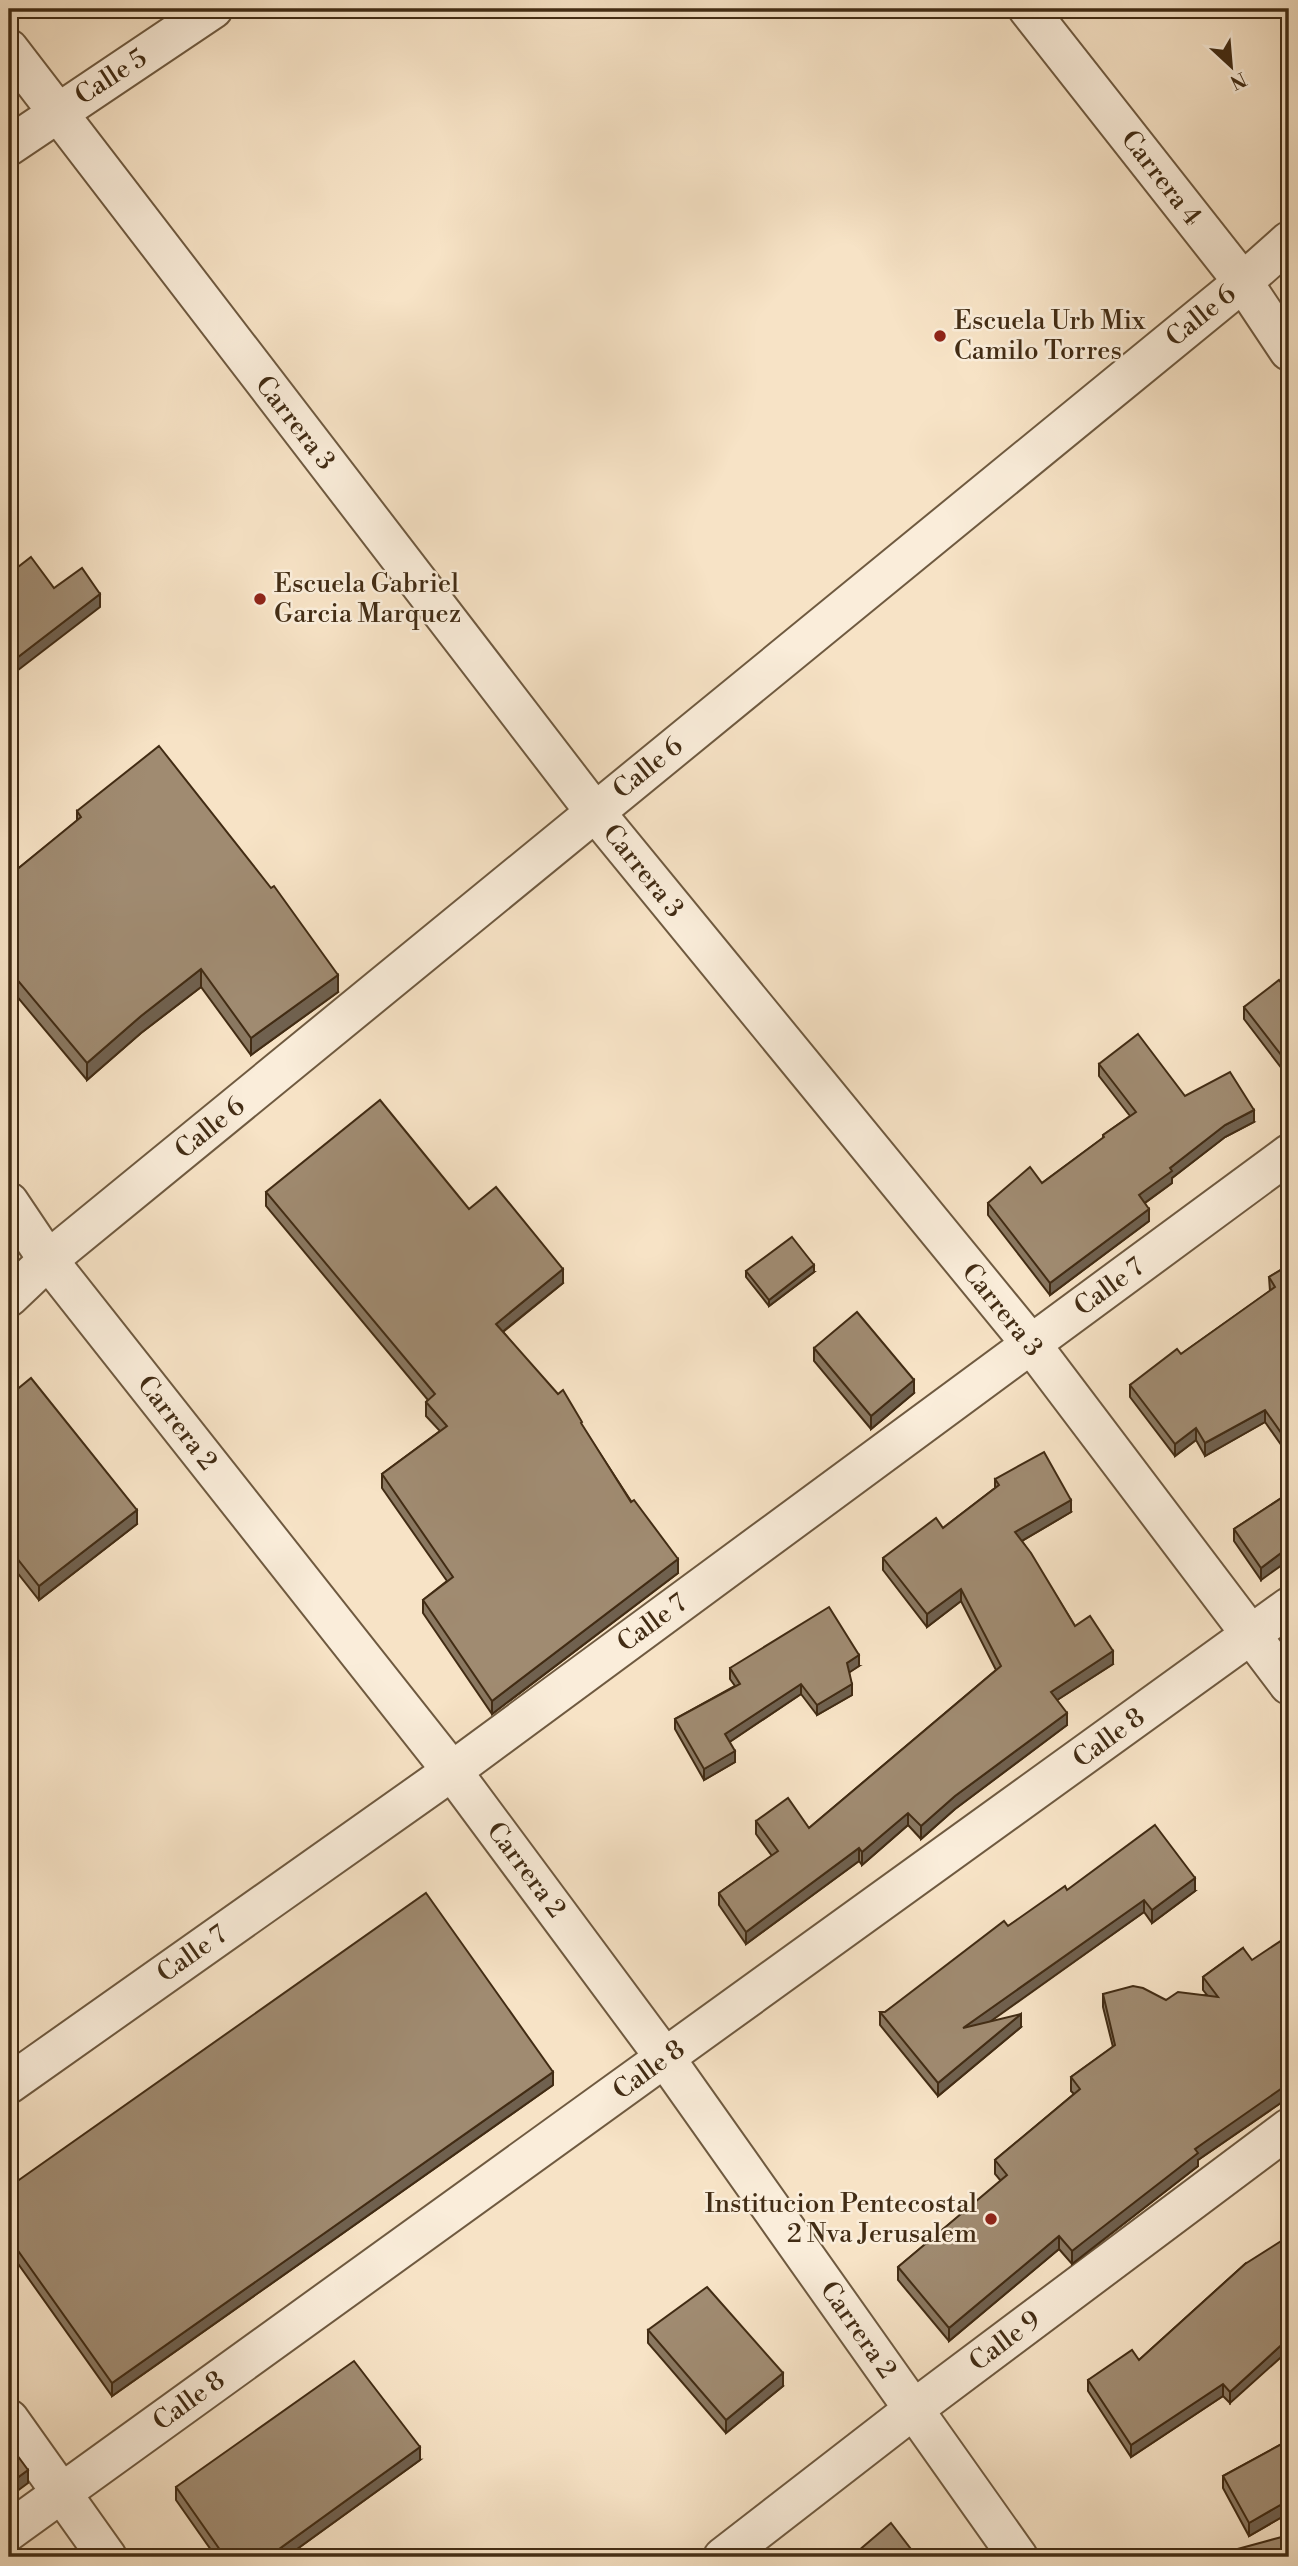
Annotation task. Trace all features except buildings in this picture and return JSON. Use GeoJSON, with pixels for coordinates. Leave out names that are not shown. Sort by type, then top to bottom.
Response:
{"type":"FeatureCollection","features":[{"type":"Feature","properties":{"kind":"street","name":"Calle 5"},"geometry":{"type":"LineString","coordinates":[[9,146],[213,9]]}},
{"type":"Feature","properties":{"kind":"street","name":"Carrera 4"},"geometry":{"type":"LineString","coordinates":[[1028,9],[1243,282],[1289,351]]}},
{"type":"Feature","properties":{"kind":"street","name":"Carrera 3"},"geometry":{"type":"LineString","coordinates":[[9,48],[56,113],[595,812],[1031,1344],[1289,1685]]}},
{"type":"Feature","properties":{"kind":"street","name":"Calle 6"},"geometry":{"type":"LineString","coordinates":[[9,1297],[48,1260],[1243,282],[1289,241]]}},
{"type":"Feature","properties":{"kind":"street","name":"Calle 7"},"geometry":{"type":"LineString","coordinates":[[9,2084],[452,1771],[1289,1154]]}},
{"type":"Feature","properties":{"kind":"street","name":"Carrera 2"},"geometry":{"type":"LineString","coordinates":[[9,1202],[48,1260],[452,1771],[665,2058],[1018,2557]]}},
{"type":"Feature","properties":{"kind":"street","name":"Calle 8"},"geometry":{"type":"LineString","coordinates":[[9,2531],[1289,1607]]}},
{"type":"Feature","properties":{"kind":"street","name":"Calle 9"},"geometry":{"type":"LineString","coordinates":[[723,2557],[914,2409],[1289,2128]]}},
{"type":"Feature","properties":{"kind":"street"},"geometry":{"type":"LineString","coordinates":[[9,2419],[107,2557]]}},
{"type":"Feature","properties":{"kind":"place","name":"Escuela Urb Mix Camilo Torres"},"geometry":{"type":"Point","coordinates":[940,336]}},
{"type":"Feature","properties":{"kind":"place","name":"Escuela Gabriel Garcia Marquez"},"geometry":{"type":"Point","coordinates":[260,599]}},
{"type":"Feature","properties":{"kind":"place","name":"Institucion Pentecostal 2 Nva Jerusalem"},"geometry":{"type":"Point","coordinates":[991,2219]}}]}
